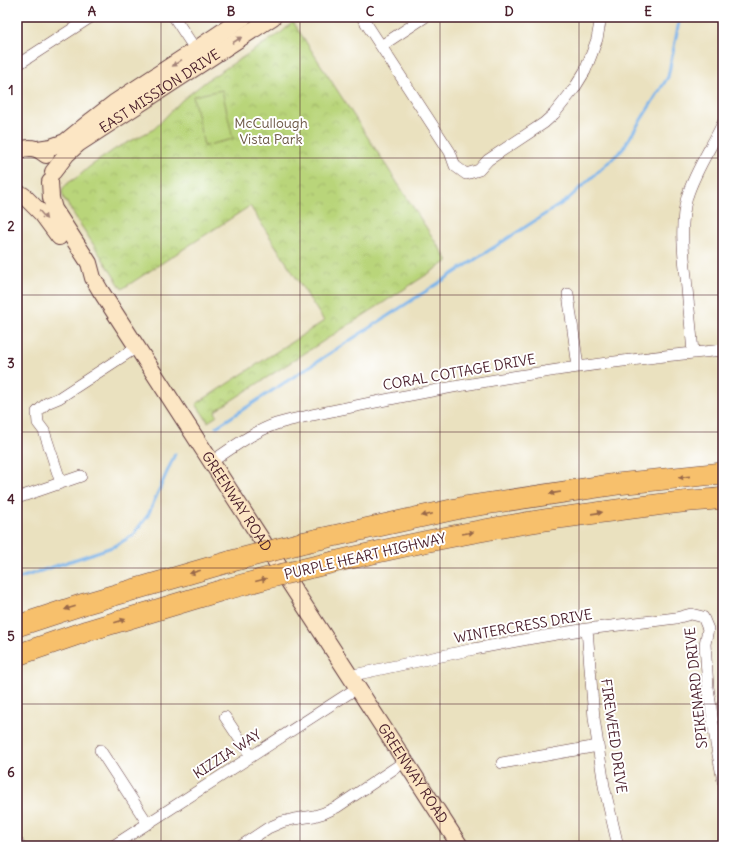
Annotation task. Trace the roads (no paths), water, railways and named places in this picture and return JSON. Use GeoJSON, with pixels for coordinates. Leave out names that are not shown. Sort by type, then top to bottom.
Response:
{"type":"FeatureCollection","features":[{"type":"Feature","properties":{"kind":"highway","name":"PURPLE HEART HIGHWAY"},"geometry":{"type":"LineString","coordinates":[[17,626],[84,604],[232,561],[301,543],[465,507],[617,484],[723,473]]}},
{"type":"Feature","properties":{"kind":"highway","name":"PURPLE HEART HIGHWAY"},"geometry":{"type":"LineString","coordinates":[[17,655],[87,630],[223,590],[334,562],[415,544],[500,528],[690,501],[723,498]]}},
{"type":"Feature","properties":{"kind":"street"},"geometry":{"type":"LineString","coordinates":[[17,65],[91,17]]}},
{"type":"Feature","properties":{"kind":"street"},"geometry":{"type":"LineString","coordinates":[[174,17],[199,56]]}},
{"type":"Feature","properties":{"kind":"street","name":"EAST MISSION DRIVE"},"geometry":{"type":"LineString","coordinates":[[20,194],[33,195],[47,187],[51,177],[67,154],[78,144],[199,56],[244,17]]}},
{"type":"Feature","properties":{"kind":"street","name":"EAST MISSION DRIVE"},"geometry":{"type":"LineString","coordinates":[[17,151],[26,148],[35,149],[51,147],[65,142],[114,104],[199,56],[273,17]]}},
{"type":"Feature","properties":{"kind":"street"},"geometry":{"type":"LineString","coordinates":[[362,17],[450,152],[455,166],[466,174],[479,170],[488,160],[544,123],[554,114],[574,89],[585,71],[597,39],[601,17]]}},
{"type":"Feature","properties":{"kind":"street"},"geometry":{"type":"LineString","coordinates":[[381,46],[425,17]]}},
{"type":"Feature","properties":{"kind":"street"},"geometry":{"type":"LineString","coordinates":[[693,353],[683,250],[684,216],[687,198],[693,181],[723,123]]}},
{"type":"Feature","properties":{"kind":"street"},"geometry":{"type":"LineString","coordinates":[[17,137],[35,149]]}},
{"type":"Feature","properties":{"kind":"street","name":"GREENWAY ROAD"},"geometry":{"type":"LineString","coordinates":[[35,149],[48,157],[50,162],[51,198],[54,209],[89,263],[93,278],[404,762],[460,846]]}},
{"type":"Feature","properties":{"kind":"street","name":"GREENWAY ROAD"},"geometry":{"type":"LineString","coordinates":[[20,194],[47,221],[80,268],[93,278]]}},
{"type":"Feature","properties":{"kind":"street"},"geometry":{"type":"LineString","coordinates":[[568,294],[578,367]]}},
{"type":"Feature","properties":{"kind":"street"},"geometry":{"type":"LineString","coordinates":[[61,483],[44,432],[38,423],[37,412],[47,403],[59,398],[137,347]]}},
{"type":"Feature","properties":{"kind":"street","name":"CORAL COTTAGE DRIVE"},"geometry":{"type":"LineString","coordinates":[[211,462],[261,431],[276,424],[334,410],[454,387],[578,367],[723,350]]}},
{"type":"Feature","properties":{"kind":"street"},"geometry":{"type":"LineString","coordinates":[[17,498],[81,476]]}},
{"type":"Feature","properties":{"kind":"street","name":"WINTERCRESS DRIVE"},"geometry":{"type":"LineString","coordinates":[[353,682],[474,649],[587,629],[676,618],[691,614],[703,617]]}},
{"type":"Feature","properties":{"kind":"street","name":"SPIKENARD DRIVE"},"geometry":{"type":"LineString","coordinates":[[703,617],[708,629],[706,644],[708,687],[723,781]]}},
{"type":"Feature","properties":{"kind":"street","name":"FIREWEED DRIVE"},"geometry":{"type":"LineString","coordinates":[[587,629],[593,711],[604,786],[618,846]]}},
{"type":"Feature","properties":{"kind":"street","name":"KIZZIA WAY"},"geometry":{"type":"LineString","coordinates":[[113,846],[251,756],[353,682]]}},
{"type":"Feature","properties":{"kind":"street"},"geometry":{"type":"LineString","coordinates":[[225,717],[251,756]]}},
{"type":"Feature","properties":{"kind":"street"},"geometry":{"type":"LineString","coordinates":[[502,763],[598,746]]}},
{"type":"Feature","properties":{"kind":"street"},"geometry":{"type":"LineString","coordinates":[[100,750],[148,824]]}},
{"type":"Feature","properties":{"kind":"street"},"geometry":{"type":"LineString","coordinates":[[241,846],[268,828],[282,822],[314,816],[336,807],[404,762]]}},
{"type":"Feature","properties":{"kind":"street"},"geometry":{"type":"LineString","coordinates":[[17,841],[20,846]]}},
{"type":"Feature","properties":{"kind":"waterway"},"geometry":{"type":"LineString","coordinates":[[216,427],[567,200],[622,150],[668,77],[680,17]]}},
{"type":"Feature","properties":{"kind":"waterway"},"geometry":{"type":"LineString","coordinates":[[17,579],[115,546],[133,535],[148,515],[175,454]]}},
{"type":"Feature","properties":{"kind":"park label","name":"McCullough Vista Park"},"geometry":{"type":"Point","coordinates":[271,132]}}]}
